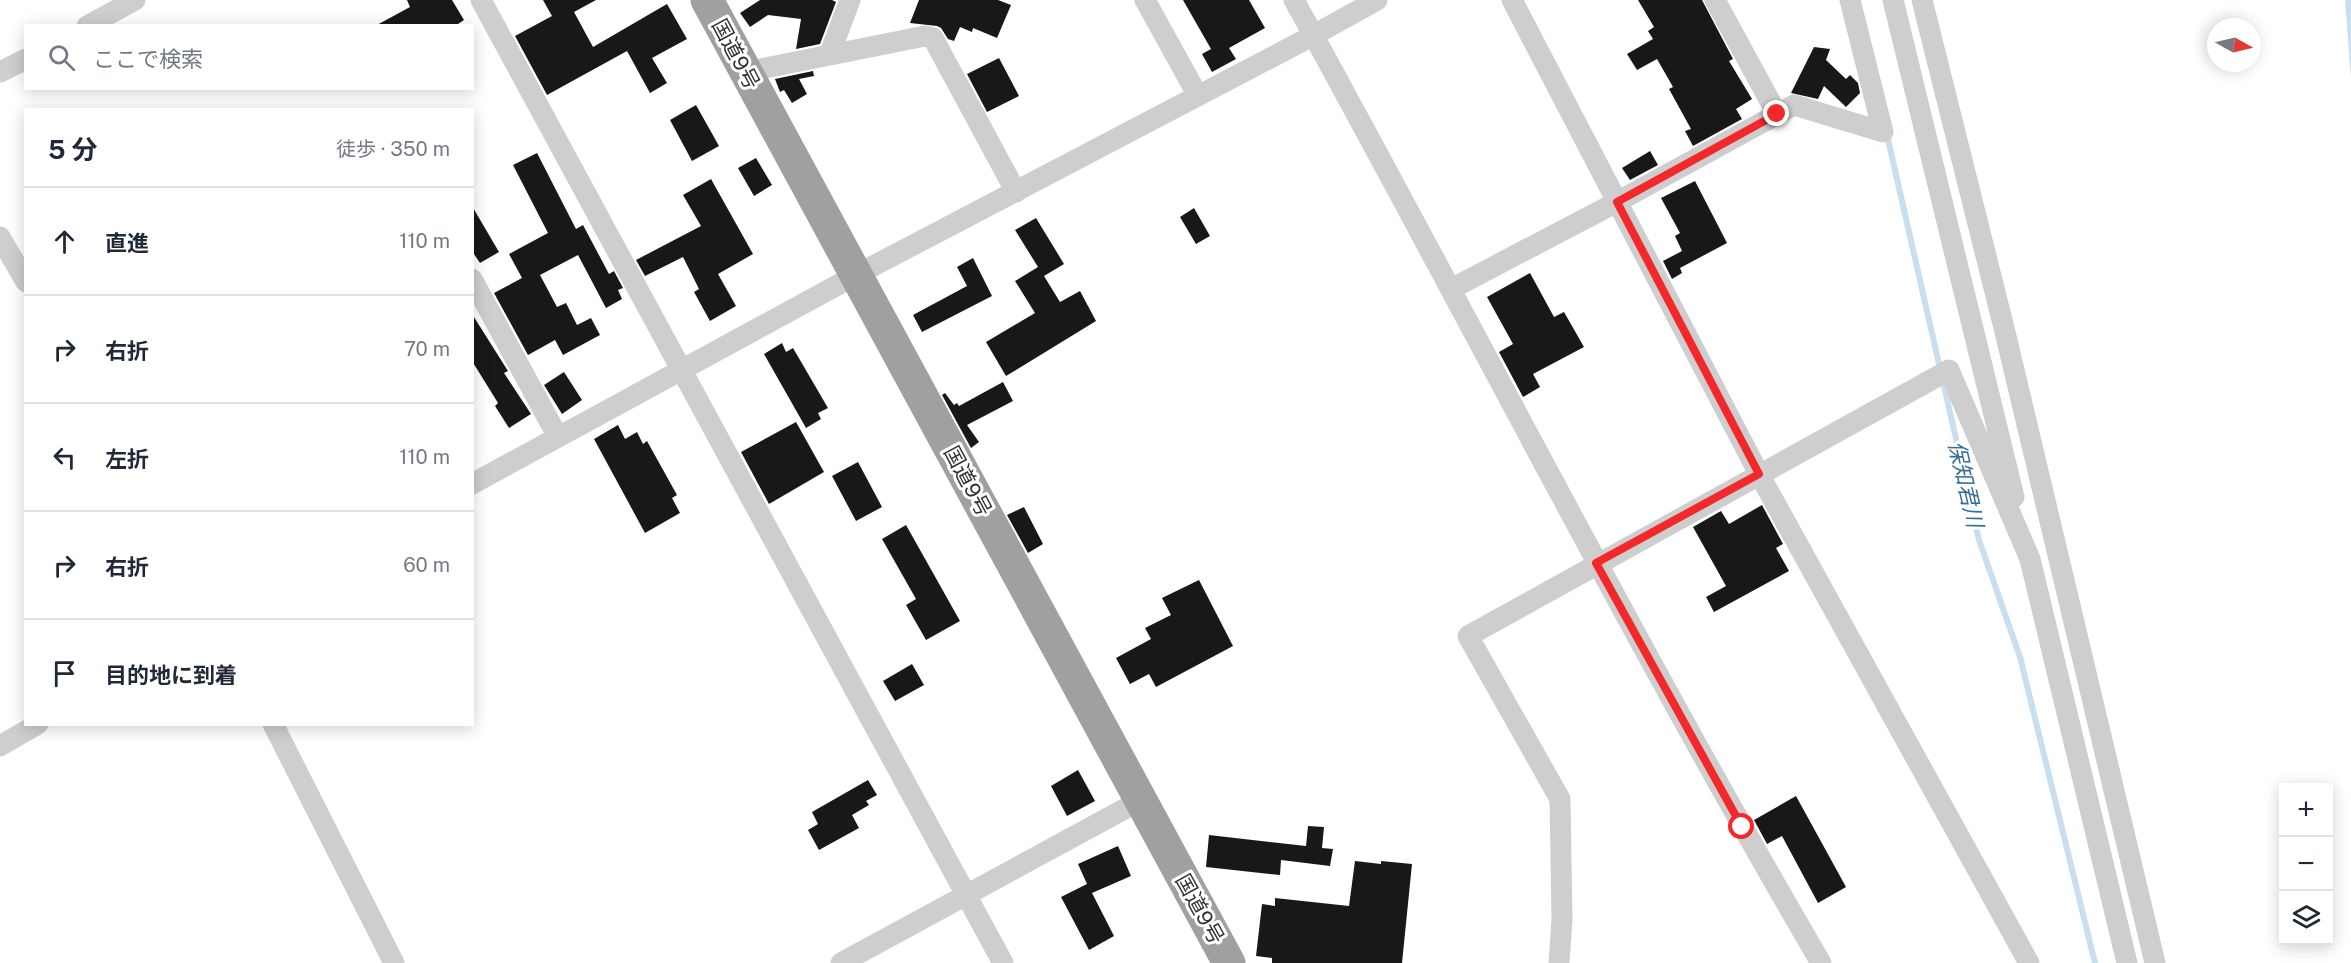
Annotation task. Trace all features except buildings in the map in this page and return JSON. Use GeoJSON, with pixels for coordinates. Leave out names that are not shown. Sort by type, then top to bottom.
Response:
{"type":"FeatureCollection","features":[{"type":"Feature","properties":{"kind":"highway","name":"国道9号"},"geometry":{"type":"LineString","coordinates":[[707,0],[1229,963]]}},
{"type":"Feature","properties":{"kind":"street"},"geometry":{"type":"LineString","coordinates":[[91,24],[135,0]]}},
{"type":"Feature","properties":{"kind":"street"},"geometry":{"type":"LineString","coordinates":[[481,0],[1003,963]]}},
{"type":"Feature","properties":{"kind":"street"},"geometry":{"type":"LineString","coordinates":[[830,53],[850,0]]}},
{"type":"Feature","properties":{"kind":"street"},"geometry":{"type":"LineString","coordinates":[[1145,0],[1198,96]]}},
{"type":"Feature","properties":{"kind":"street"},"geometry":{"type":"LineString","coordinates":[[1294,0],[1596,563],[1742,827],[1821,963]]}},
{"type":"Feature","properties":{"kind":"street"},"geometry":{"type":"LineString","coordinates":[[474,483],[856,275],[1377,0]]}},
{"type":"Feature","properties":{"kind":"street"},"geometry":{"type":"LineString","coordinates":[[1512,0],[1759,474],[2029,963]]}},
{"type":"Feature","properties":{"kind":"street"},"geometry":{"type":"LineString","coordinates":[[1715,0],[1777,114]]}},
{"type":"Feature","properties":{"kind":"street"},"geometry":{"type":"LineString","coordinates":[[1451,289],[1617,202],[1794,105],[1883,132],[1850,0]]}},
{"type":"Feature","properties":{"kind":"street"},"geometry":{"type":"LineString","coordinates":[[1893,0],[2030,559],[2125,962]]}},
{"type":"Feature","properties":{"kind":"street"},"geometry":{"type":"LineString","coordinates":[[1922,0],[2005,332],[2156,963]]}},
{"type":"Feature","properties":{"kind":"street"},"geometry":{"type":"LineString","coordinates":[[745,72],[830,53],[925,36],[933,38],[1016,192]]}},
{"type":"Feature","properties":{"kind":"street"},"geometry":{"type":"LineString","coordinates":[[0,72],[24,60]]}},
{"type":"Feature","properties":{"kind":"street"},"geometry":{"type":"LineString","coordinates":[[0,237],[24,279]]}},
{"type":"Feature","properties":{"kind":"street"},"geometry":{"type":"LineString","coordinates":[[474,283],[558,437]]}},
{"type":"Feature","properties":{"kind":"street"},"geometry":{"type":"LineString","coordinates":[[1559,963],[1562,920],[1560,799],[1468,636],[1596,563],[1949,370],[2030,559]]}},
{"type":"Feature","properties":{"kind":"street"},"geometry":{"type":"LineString","coordinates":[[0,746],[35,726]]}},
{"type":"Feature","properties":{"kind":"street"},"geometry":{"type":"LineString","coordinates":[[274,726],[394,963]]}},
{"type":"Feature","properties":{"kind":"street"},"geometry":{"type":"LineString","coordinates":[[841,963],[1141,800]]}},
{"type":"Feature","properties":{"kind":"water"},"geometry":{"type":"Polygon","coordinates":[[[2345,0],[2351,0],[2351,79],[2345,0]]]}},
{"type":"Feature","properties":{"kind":"waterway","name":"保知君川"},"geometry":{"type":"LineString","coordinates":[[1887,135],[1979,540],[2020,657],[2095,963]]}},
{"type":"Feature","properties":{"kind":"route"},"geometry":{"type":"LineString","coordinates":[[1742,827],[1596,563],[1759,474],[1617,202],[1777,114]]}}]}
